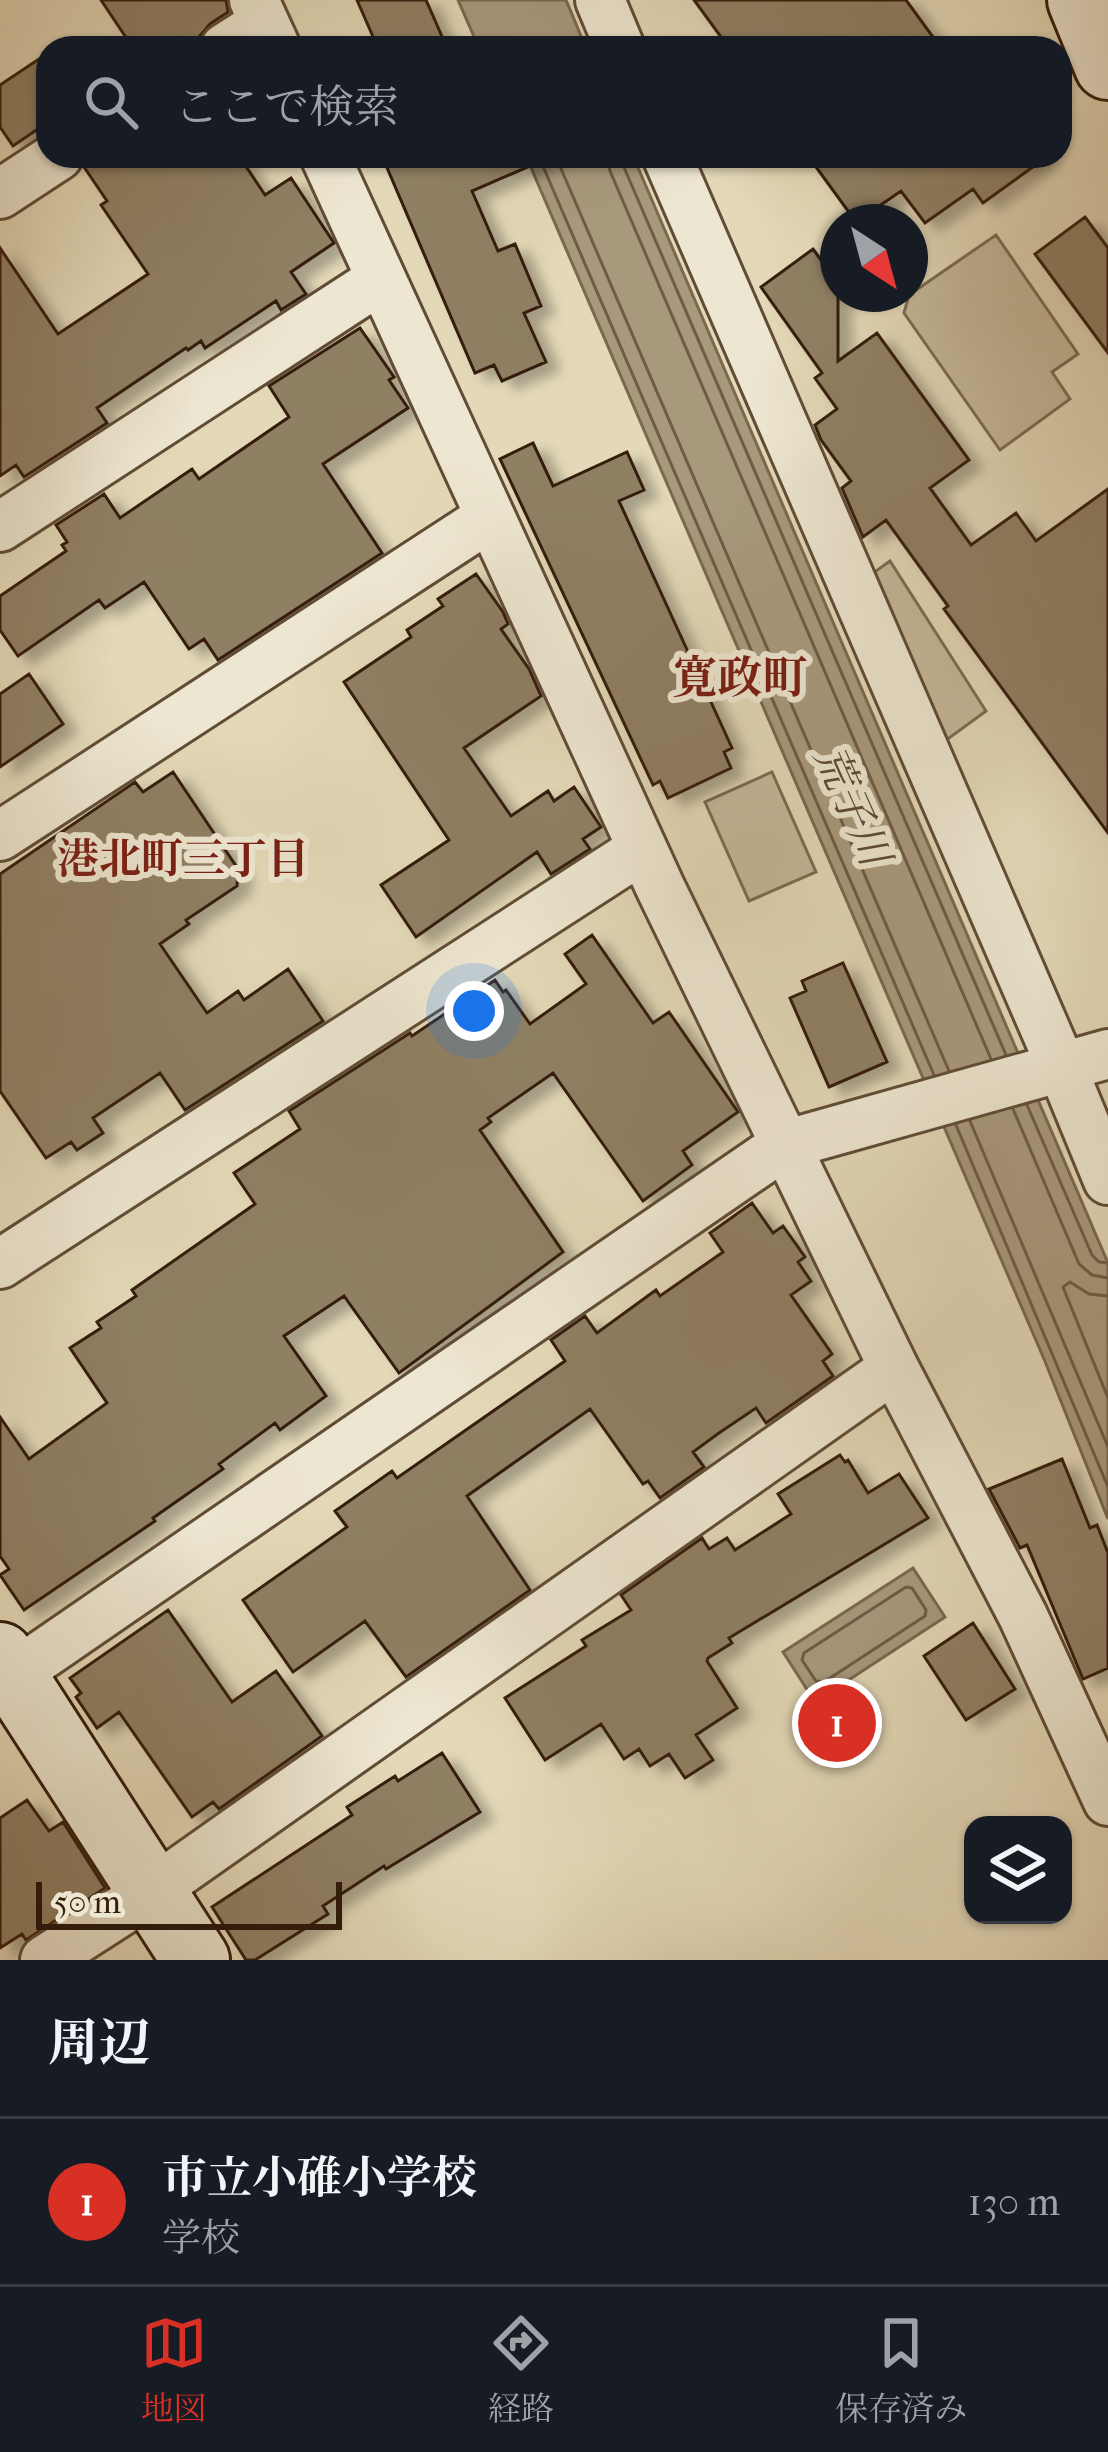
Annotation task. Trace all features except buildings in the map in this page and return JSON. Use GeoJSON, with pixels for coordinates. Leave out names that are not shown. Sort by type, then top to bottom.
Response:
{"type":"FeatureCollection","features":[{"type":"Feature","properties":{"kind":"street"},"geometry":{"type":"LineString","coordinates":[[599,0],[615,36]]}},
{"type":"Feature","properties":{"kind":"street"},"geometry":{"type":"LineString","coordinates":[[1081,0],[1108,66]]}},
{"type":"Feature","properties":{"kind":"street"},"geometry":{"type":"LineString","coordinates":[[0,194],[40,168]]}},
{"type":"Feature","properties":{"kind":"street"},"geometry":{"type":"LineString","coordinates":[[330,168],[642,849],[894,1368],[1023,1616],[1108,1801]]}},
{"type":"Feature","properties":{"kind":"street"},"geometry":{"type":"LineString","coordinates":[[672,168],[1051,1071],[1108,1180]]}},
{"type":"Feature","properties":{"kind":"street"},"geometry":{"type":"LineString","coordinates":[[0,527],[381,279]]}},
{"type":"Feature","properties":{"kind":"street"},"geometry":{"type":"LineString","coordinates":[[0,836],[490,517]]}},
{"type":"Feature","properties":{"kind":"street"},"geometry":{"type":"LineString","coordinates":[[0,1264],[642,849]]}},
{"type":"Feature","properties":{"kind":"street"},"geometry":{"type":"LineString","coordinates":[[196,1960],[4,1672],[784,1145],[1108,1054]]}},
{"type":"Feature","properties":{"kind":"street"},"geometry":{"type":"LineString","coordinates":[[45,1960],[152,1891],[894,1368]]}},
{"type":"Feature","properties":{"kind":"shaded area"},"geometry":{"type":"Polygon","coordinates":[[[996,235],[1078,354],[1052,372],[1070,399],[1000,450],[904,313],[928,312],[928,282],[996,235]]]}},
{"type":"Feature","properties":{"kind":"shaded area"},"geometry":{"type":"Polygon","coordinates":[[[890,561],[986,711],[945,741],[872,574],[890,561]]]}},
{"type":"Feature","properties":{"kind":"shaded area"},"geometry":{"type":"Polygon","coordinates":[[[772,772],[816,872],[749,901],[705,802],[772,772]]]}},
{"type":"Feature","properties":{"kind":"water"},"geometry":{"type":"Polygon","coordinates":[[[458,0],[566,0],[581,36],[474,36],[458,0]]]}},
{"type":"Feature","properties":{"kind":"water","name":"荒子川"},"geometry":{"type":"Polygon","coordinates":[[[531,168],[638,168],[1108,1263],[1108,1519],[1044,1359],[531,168]]]}},
{"type":"Feature","properties":{"kind":"water"},"geometry":{"type":"Polygon","coordinates":[[[913,1568],[945,1617],[815,1702],[783,1652],[913,1568]]]}},
{"type":"Feature","properties":{"kind":"place","name":"市立小碓小学校"},"geometry":{"type":"Point","coordinates":[837,1723]}},
{"type":"Feature","properties":{"kind":"district","name":"寛政町"},"geometry":{"type":"Point","coordinates":[740,677]}},
{"type":"Feature","properties":{"kind":"district","name":"港北町三丁目"},"geometry":{"type":"Point","coordinates":[183,858]}}]}
